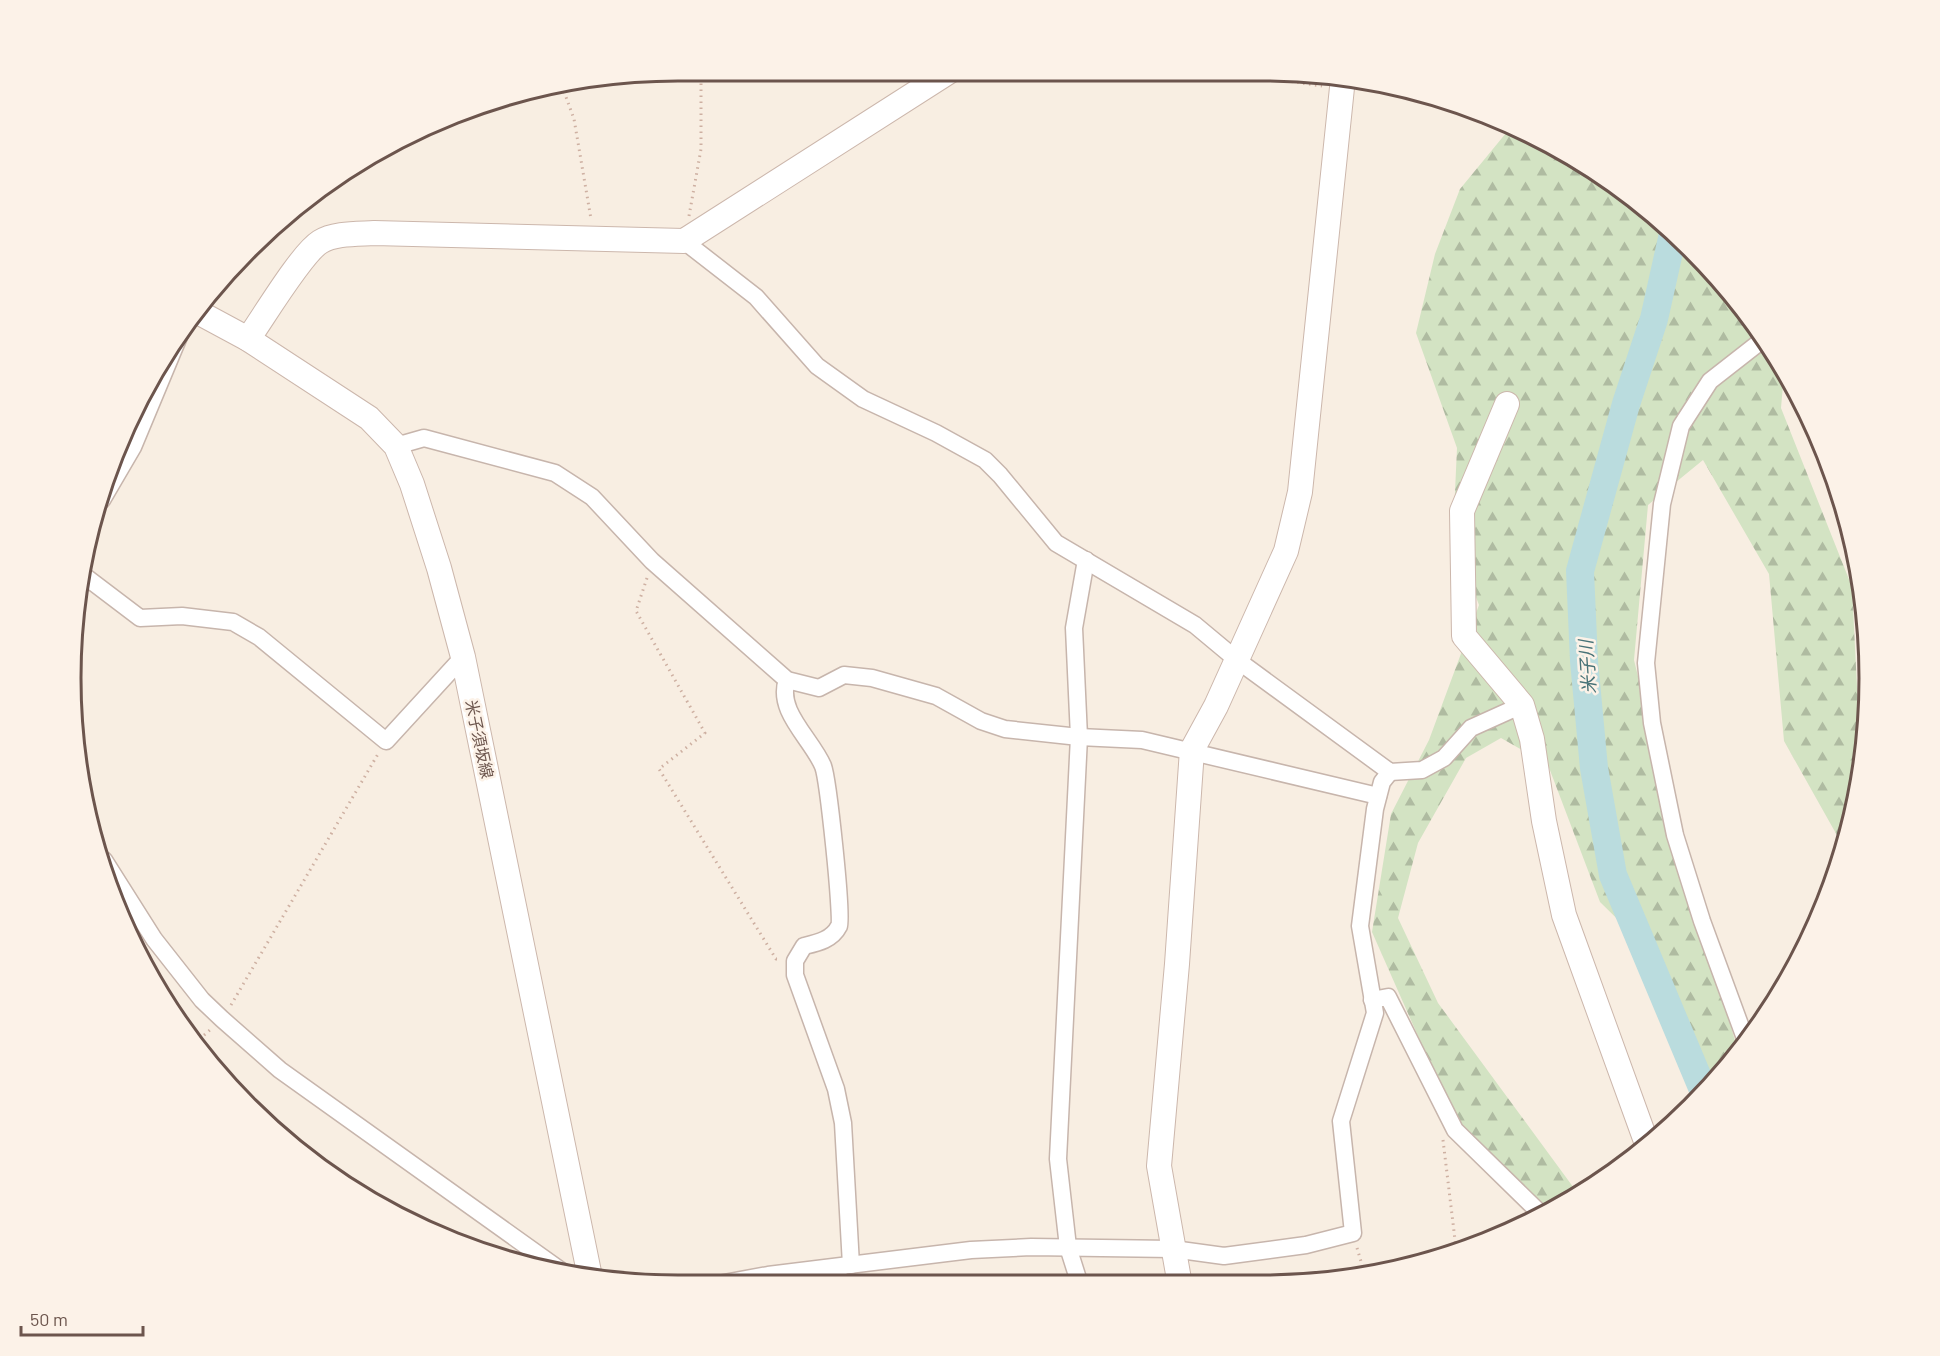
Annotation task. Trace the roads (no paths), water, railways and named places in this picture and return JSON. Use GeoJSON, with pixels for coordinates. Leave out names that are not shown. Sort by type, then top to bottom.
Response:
{"type":"FeatureCollection","features":[{"type":"Feature","properties":{"kind":"street"},"geometry":{"type":"LineString","coordinates":[[248,339],[306,257],[320,242],[344,235],[374,232],[516,238],[593,237],[684,241],[933,81]]}},
{"type":"Feature","properties":{"kind":"street"},"geometry":{"type":"LineString","coordinates":[[1178,1275],[1159,1166],[1177,964],[1192,750],[1216,706],[1286,551],[1300,492],[1342,86]]}},
{"type":"Feature","properties":{"kind":"street"},"geometry":{"type":"LineString","coordinates":[[684,241],[756,297],[817,366],[863,399],[936,433],[984,460],[1000,475],[1056,543],[1195,625],[1237,660],[1390,772],[1422,770],[1444,758],[1471,728],[1522,705]]}},
{"type":"Feature","properties":{"kind":"street","name":"米子須坂線"},"geometry":{"type":"LineString","coordinates":[[204,315],[248,339],[369,418],[396,446],[412,484],[439,568],[463,657],[588,1268]]}},
{"type":"Feature","properties":{"kind":"street"},"geometry":{"type":"LineString","coordinates":[[1743,1032],[1702,921],[1675,835],[1652,723],[1646,663],[1662,504],[1681,426],[1710,381],[1723,368],[1757,344]]}},
{"type":"Feature","properties":{"kind":"street"},"geometry":{"type":"LineString","coordinates":[[118,473],[133,447],[162,377]]}},
{"type":"Feature","properties":{"kind":"street"},"geometry":{"type":"LineString","coordinates":[[1507,405],[1462,511],[1461,589],[1464,636],[1522,705],[1532,739],[1544,821],[1564,915],[1644,1136]]}},
{"type":"Feature","properties":{"kind":"street"},"geometry":{"type":"LineString","coordinates":[[396,446],[424,438],[555,473],[592,497],[652,561],[788,680],[819,688],[844,675],[872,678],[936,696],[981,721],[1005,729],[1079,737],[1142,740],[1192,750],[1378,796]]}},
{"type":"Feature","properties":{"kind":"street"},"geometry":{"type":"LineString","coordinates":[[1077,1275],[1068,1247],[1058,1159],[1079,737],[1074,628],[1086,560]]}},
{"type":"Feature","properties":{"kind":"street"},"geometry":{"type":"LineString","coordinates":[[89,579],[140,618],[182,616],[234,622],[259,637],[386,741],[463,657]]}},
{"type":"Feature","properties":{"kind":"street"},"geometry":{"type":"LineString","coordinates":[[788,680],[783,691],[788,708],[823,767],[840,924],[833,935],[822,942],[804,946],[795,961],[795,975],[836,1089],[843,1122],[843,1275]]}},
{"type":"Feature","properties":{"kind":"street"},"geometry":{"type":"LineString","coordinates":[[768,1275],[971,1250],[1068,1247],[1173,1249],[1224,1256],[1306,1245],[1353,1233],[1341,1121],[1374,1013],[1360,926],[1378,796],[1382,782],[1390,772]]}},
{"type":"Feature","properties":{"kind":"street"},"geometry":{"type":"LineString","coordinates":[[117,880],[154,939],[202,1000],[222,1019],[280,1070],[547,1260]]}},
{"type":"Feature","properties":{"kind":"street"},"geometry":{"type":"LineString","coordinates":[[1372,1000],[1388,997],[1455,1130],[1535,1208]]}},
{"type":"Feature","properties":{"kind":"waterway","name":"米子川"},"geometry":{"type":"LineString","coordinates":[[1671,243],[1654,319],[1626,404],[1580,571],[1584,661],[1594,768],[1613,875],[1700,1083]]}}]}
